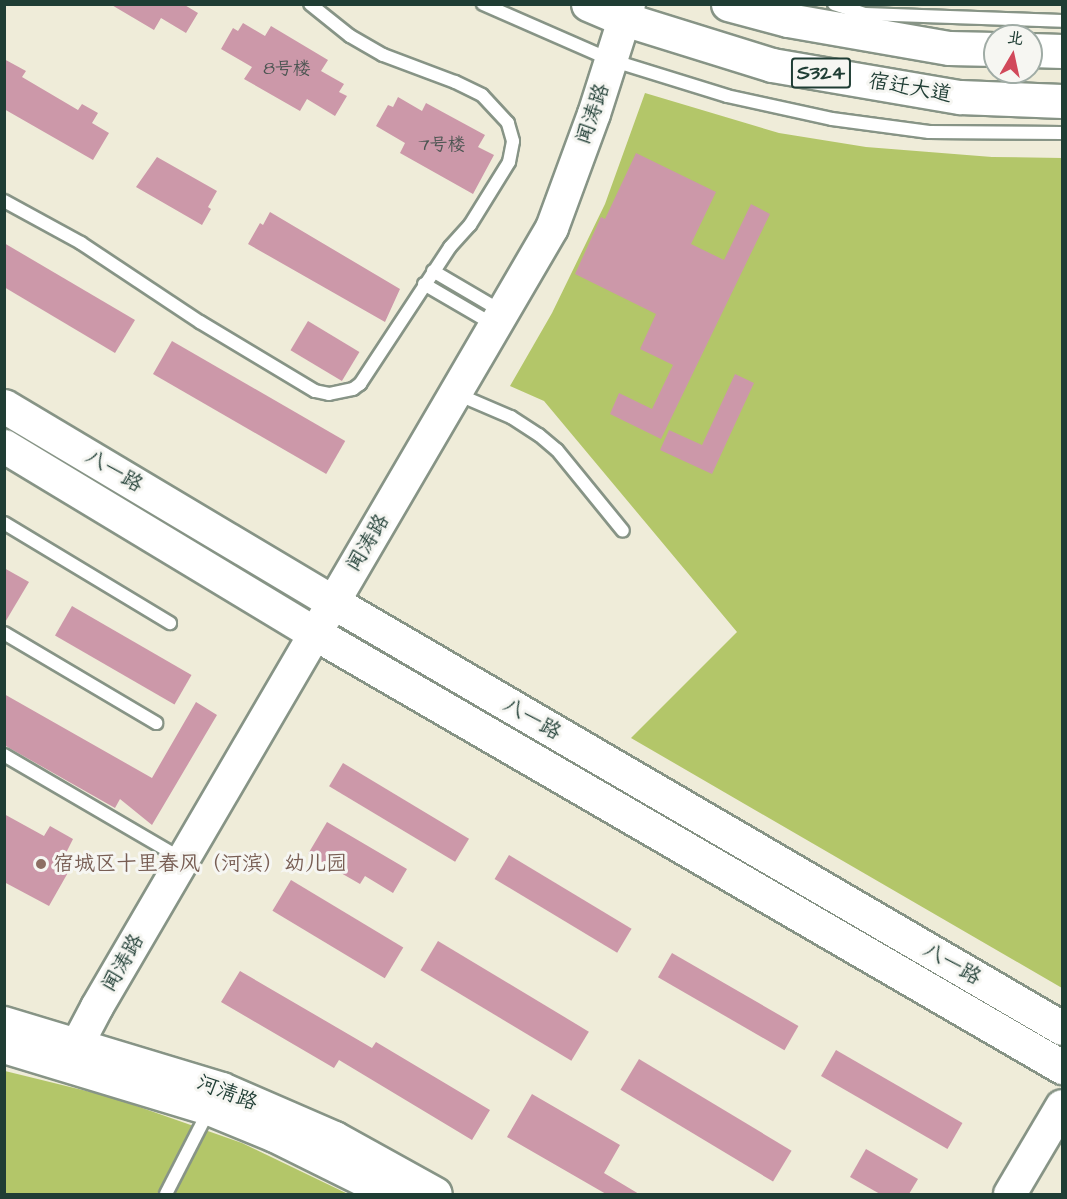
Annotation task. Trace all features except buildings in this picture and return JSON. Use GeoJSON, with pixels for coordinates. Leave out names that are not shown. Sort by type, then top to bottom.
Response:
{"type":"FeatureCollection","features":[{"type":"Feature","properties":{"kind":"main road","name":"宿迁大道"},"geometry":{"type":"LineString","coordinates":[[588,4],[627,12],[772,65],[960,97],[1062,101]]}},
{"type":"Feature","properties":{"kind":"main road","name":"S324"},"geometry":{"type":"LineString","coordinates":[[728,4],[788,20],[949,48],[983,49]]}},
{"type":"Feature","properties":{"kind":"main road"},"geometry":{"type":"LineString","coordinates":[[1043,50],[1062,51]]}},
{"type":"Feature","properties":{"kind":"main road","name":"八一路"},"geometry":{"type":"LineString","coordinates":[[6,413],[1062,1028]]}},
{"type":"Feature","properties":{"kind":"main road","name":"八一路"},"geometry":{"type":"LineString","coordinates":[[4,446],[316,634],[1062,1066]]}},
{"type":"Feature","properties":{"kind":"street","name":"闻涛路"},"geometry":{"type":"LineString","coordinates":[[71,1054],[552,228],[627,12]]}},
{"type":"Feature","properties":{"kind":"street","name":"河清路"},"geometry":{"type":"LineString","coordinates":[[4,1023],[71,1054],[275,1136],[392,1194]]}},
{"type":"Feature","properties":{"kind":"street","name":"河清路"},"geometry":{"type":"LineString","coordinates":[[4,1047],[71,1054],[212,1086],[335,1138],[436,1194]]}},
{"type":"Feature","properties":{"kind":"street"},"geometry":{"type":"LineString","coordinates":[[1010,1194],[1062,1106]]}},
{"type":"Feature","properties":{"kind":"lane"},"geometry":{"type":"LineString","coordinates":[[4,201],[81,243],[200,322],[305,385],[329,394],[342,393],[360,384],[424,284],[470,225],[509,162],[513,141],[508,123],[482,95],[455,82],[383,55],[350,36],[310,4]]}},
{"type":"Feature","properties":{"kind":"lane"},"geometry":{"type":"LineString","coordinates":[[483,4],[611,60],[727,96],[832,119],[929,132],[1062,133]]}},
{"type":"Feature","properties":{"kind":"lane"},"geometry":{"type":"LineString","coordinates":[[834,4],[865,14],[1062,21]]}},
{"type":"Feature","properties":{"kind":"lane"},"geometry":{"type":"LineString","coordinates":[[433,271],[500,320]]}},
{"type":"Feature","properties":{"kind":"lane"},"geometry":{"type":"LineString","coordinates":[[424,284],[500,320]]}},
{"type":"Feature","properties":{"kind":"lane"},"geometry":{"type":"LineString","coordinates":[[457,394],[511,417],[539,435],[557,450],[623,531]]}},
{"type":"Feature","properties":{"kind":"lane"},"geometry":{"type":"LineString","coordinates":[[4,523],[170,623]]}},
{"type":"Feature","properties":{"kind":"lane"},"geometry":{"type":"LineString","coordinates":[[4,633],[156,723]]}},
{"type":"Feature","properties":{"kind":"lane"},"geometry":{"type":"LineString","coordinates":[[4,755],[183,860]]}},
{"type":"Feature","properties":{"kind":"lane"},"geometry":{"type":"LineString","coordinates":[[166,1194],[209,1109]]}},
{"type":"Feature","properties":{"kind":"green space"},"geometry":{"type":"Polygon","coordinates":[[[645,93],[779,133],[866,147],[992,157],[1062,158],[1062,988],[631,738],[737,632],[544,401],[510,386],[552,313],[605,204],[645,93]]]}},
{"type":"Feature","properties":{"kind":"green space"},"geometry":{"type":"Polygon","coordinates":[[[5,1071],[111,1097],[242,1143],[348,1194],[5,1194],[5,1071]]]}},
{"type":"Feature","properties":{"kind":"place","name":"宿城区十里春风（河滨）幼儿园"},"geometry":{"type":"Point","coordinates":[41,864]}}]}
